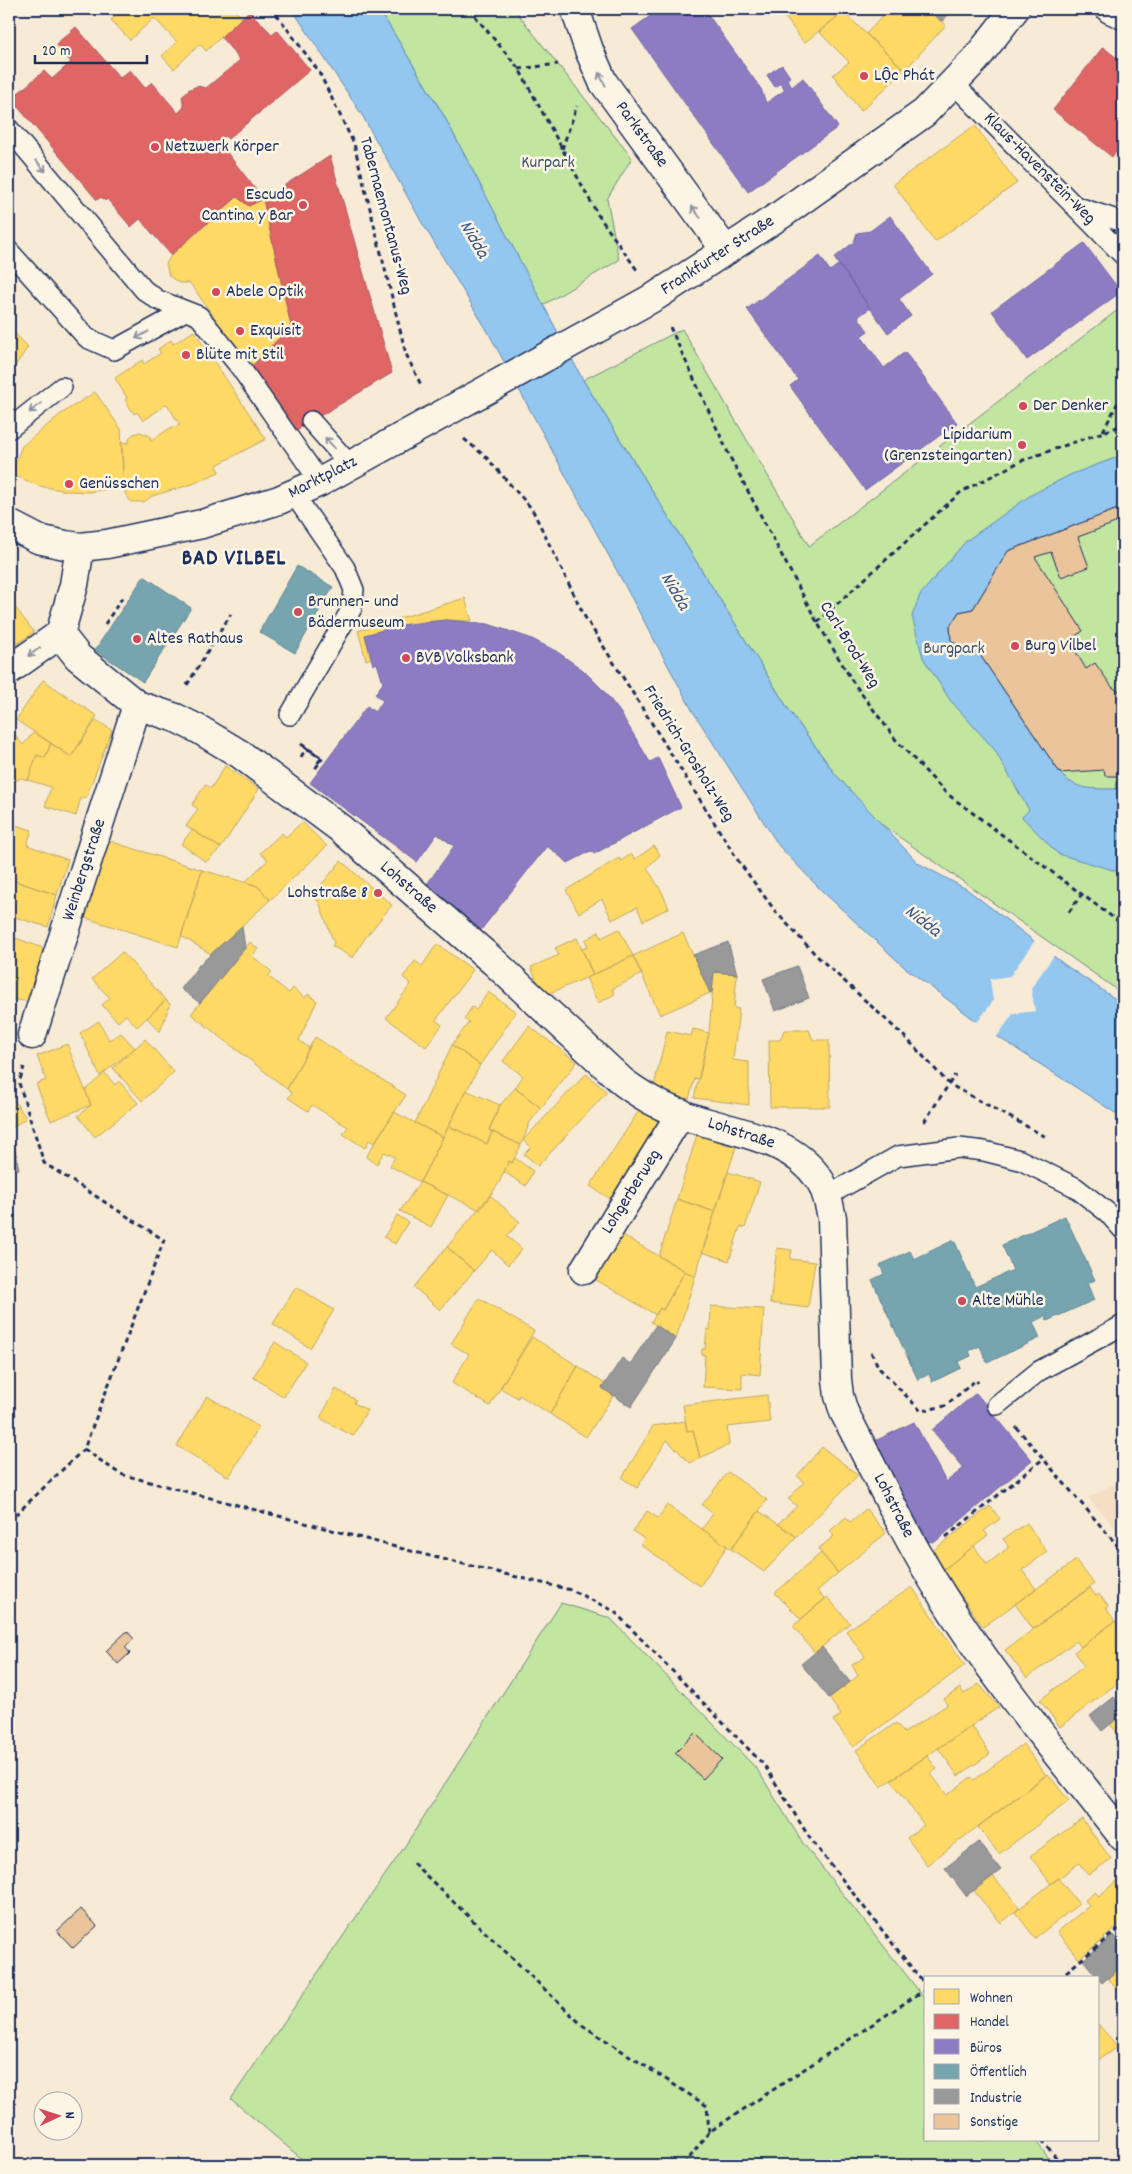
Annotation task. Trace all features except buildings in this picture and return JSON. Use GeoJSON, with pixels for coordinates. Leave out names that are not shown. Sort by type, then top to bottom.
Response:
{"type":"FeatureCollection","features":[{"type":"Feature","properties":{"kind":"street","name":"Parkstraße"},"geometry":{"type":"LineString","coordinates":[[575,9],[589,50],[603,82],[726,250]]}},
{"type":"Feature","properties":{"kind":"street","name":"Frankfurter Straße"},"geometry":{"type":"LineString","coordinates":[[464,402],[656,296],[789,209],[924,113],[976,59],[1015,9]]}},
{"type":"Feature","properties":{"kind":"street"},"geometry":{"type":"LineString","coordinates":[[1110,9],[1123,15]]}},
{"type":"Feature","properties":{"kind":"street","name":"Marktplatz"},"geometry":{"type":"LineString","coordinates":[[80,547],[107,544],[172,531],[240,513],[293,493],[320,482],[464,402]]}},
{"type":"Feature","properties":{"kind":"street"},"geometry":{"type":"LineString","coordinates":[[9,524],[38,539],[80,547],[74,585],[60,634],[9,670]]}},
{"type":"Feature","properties":{"kind":"street"},"geometry":{"type":"LineString","coordinates":[[60,634],[78,657],[138,705]]}},
{"type":"Feature","properties":{"kind":"street","name":"Weinbergstraße"},"geometry":{"type":"LineString","coordinates":[[32,1035],[138,705]]}},
{"type":"Feature","properties":{"kind":"street","name":"Lohstraße"},"geometry":{"type":"LineString","coordinates":[[138,705],[176,718],[240,754],[341,829],[494,962],[623,1082],[640,1094],[681,1114],[704,1122],[748,1132],[774,1142],[806,1164],[819,1179],[827,1196],[832,1218],[839,1396],[844,1412],[914,1548],[942,1595],[1012,1698],[1123,1836]]}},
{"type":"Feature","properties":{"kind":"street","name":"Lohgerberweg"},"geometry":{"type":"LineString","coordinates":[[584,1270],[681,1114]]}},
{"type":"Feature","properties":{"kind":"lane","name":"Klaus-Havenstein-Weg"},"geometry":{"type":"LineString","coordinates":[[954,84],[1123,255]]}},
{"type":"Feature","properties":{"kind":"lane"},"geometry":{"type":"LineString","coordinates":[[9,129],[144,290],[158,300],[199,316],[240,367],[320,482]]}},
{"type":"Feature","properties":{"kind":"lane"},"geometry":{"type":"LineString","coordinates":[[1075,206],[1123,222]]}},
{"type":"Feature","properties":{"kind":"lane"},"geometry":{"type":"LineString","coordinates":[[9,251],[87,338],[114,350],[185,311]]}},
{"type":"Feature","properties":{"kind":"lane"},"geometry":{"type":"LineString","coordinates":[[9,429],[62,388]]}},
{"type":"Feature","properties":{"kind":"lane"},"geometry":{"type":"LineString","coordinates":[[311,421],[350,465]]}},
{"type":"Feature","properties":{"kind":"lane"},"geometry":{"type":"LineString","coordinates":[[290,714],[352,608],[354,590],[345,568],[293,493]]}},
{"type":"Feature","properties":{"kind":"lane"},"geometry":{"type":"LineString","coordinates":[[827,1196],[898,1156],[959,1148],[984,1151],[1020,1160],[1075,1187],[1107,1212],[1123,1230]]}},
{"type":"Feature","properties":{"kind":"lane"},"geometry":{"type":"LineString","coordinates":[[997,1405],[1039,1371],[1123,1325]]}},
{"type":"Feature","properties":{"kind":"path","name":"Tabernaemontanus-Weg"},"geometry":{"type":"LineString","coordinates":[[269,9],[277,15],[319,72],[354,144],[406,354],[436,417]]}},
{"type":"Feature","properties":{"kind":"path","name":"Carl-Brod-Weg"},"geometry":{"type":"LineString","coordinates":[[469,9],[519,69],[598,215],[656,296],[731,459],[817,622],[853,682],[896,740],[946,793],[1123,925]]}},
{"type":"Feature","properties":{"kind":"path"},"geometry":{"type":"LineString","coordinates":[[1103,431],[1123,393]]}},
{"type":"Feature","properties":{"kind":"path","name":"Friedrich-Grosholz-Weg"},"geometry":{"type":"LineString","coordinates":[[436,417],[486,457],[532,508],[585,617],[739,862],[776,912],[816,954],[908,1040],[949,1084]]}},
{"type":"Feature","properties":{"kind":"path"},"geometry":{"type":"LineString","coordinates":[[817,622],[961,492],[1021,461],[1123,425]]}},
{"type":"Feature","properties":{"kind":"path"},"geometry":{"type":"LineString","coordinates":[[105,624],[124,595]]}},
{"type":"Feature","properties":{"kind":"path"},"geometry":{"type":"LineString","coordinates":[[114,610],[120,613]]}},
{"type":"Feature","properties":{"kind":"path"},"geometry":{"type":"LineString","coordinates":[[186,685],[231,614]]}},
{"type":"Feature","properties":{"kind":"path"},"geometry":{"type":"LineString","coordinates":[[301,744],[322,758],[316,767]]}},
{"type":"Feature","properties":{"kind":"path"},"geometry":{"type":"LineString","coordinates":[[300,757],[306,748],[322,759]]}},
{"type":"Feature","properties":{"kind":"path"},"geometry":{"type":"LineString","coordinates":[[1069,912],[1082,895]]}},
{"type":"Feature","properties":{"kind":"path"},"geometry":{"type":"LineString","coordinates":[[9,1521],[84,1448],[164,1240],[44,1163],[19,1083],[32,1035]]}},
{"type":"Feature","properties":{"kind":"path"},"geometry":{"type":"LineString","coordinates":[[932,1110],[955,1075]]}},
{"type":"Feature","properties":{"kind":"path"},"geometry":{"type":"LineString","coordinates":[[835,1316],[861,1328],[878,1368],[921,1412],[945,1406],[976,1380],[1123,1552]]}},
{"type":"Feature","properties":{"kind":"path"},"geometry":{"type":"LineString","coordinates":[[84,1448],[120,1474],[426,1555],[571,1590],[614,1611],[766,1766],[810,1837],[924,1985]]}},
{"type":"Feature","properties":{"kind":"path"},"geometry":{"type":"LineString","coordinates":[[945,1538],[1043,1459]]}},
{"type":"Feature","properties":{"kind":"path"},"geometry":{"type":"LineString","coordinates":[[413,1863],[582,2025],[707,2106],[709,2132]]}},
{"type":"Feature","properties":{"kind":"path"},"geometry":{"type":"LineString","coordinates":[[1061,1976],[1123,1925]]}},
{"type":"Feature","properties":{"kind":"path"},"geometry":{"type":"LineString","coordinates":[[684,2165],[709,2132],[924,1989]]}},
{"type":"Feature","properties":{"kind":"path"},"geometry":{"type":"LineString","coordinates":[[1044,2142],[1062,2165]]}},
{"type":"Feature","properties":{"kind":"shaded area"},"geometry":{"type":"Polygon","coordinates":[[[1123,1479],[1123,1537],[1088,1498],[1123,1479]]]}},
{"type":"Feature","properties":{"kind":"green space","name":"Kurpark"},"geometry":{"type":"Polygon","coordinates":[[[379,9],[514,9],[632,158],[607,199],[619,260],[543,305],[443,114],[379,9]]]}},
{"type":"Feature","properties":{"kind":"green space","name":"Burgpark"},"geometry":{"type":"Polygon","coordinates":[[[1123,306],[1123,994],[878,822],[836,775],[789,710],[583,380],[682,329],[809,546],[1123,306]]]}},
{"type":"Feature","properties":{"kind":"green space"},"geometry":{"type":"Polygon","coordinates":[[[561,1603],[610,1618],[757,1769],[802,1842],[924,1997],[924,2142],[1037,2142],[1054,2165],[309,2165],[231,2099],[403,1849],[561,1603]]]}},
{"type":"Feature","properties":{"kind":"water","name":"Nidda"},"geometry":{"type":"Polygon","coordinates":[[[292,9],[379,9],[443,114],[583,380],[789,710],[836,775],[918,863],[968,890],[1065,965],[1123,1004],[1123,1118],[992,1033],[903,966],[821,890],[779,846],[692,710],[488,332],[421,221],[362,115],[292,9]]]}},
{"type":"Feature","properties":{"kind":"water"},"geometry":{"type":"Polygon","coordinates":[[[1123,455],[1123,507],[1008,551],[973,609],[959,612],[950,626],[951,640],[966,652],[978,652],[1060,773],[1081,787],[1123,789],[1123,873],[1058,854],[1022,817],[1029,810],[994,749],[950,700],[923,658],[912,616],[920,595],[966,541],[1031,495],[1072,474],[1123,455]]]}},
{"type":"Feature","properties":{"kind":"pier"},"geometry":{"type":"Polygon","coordinates":[[[1036,939],[1055,954],[1031,988],[1035,1011],[1013,1014],[996,1038],[976,1024],[993,1001],[990,979],[1010,976],[1036,939]]]}},
{"type":"Feature","properties":{"kind":"place","name":"Lộc Phát"},"geometry":{"type":"Point","coordinates":[864,76]}},
{"type":"Feature","properties":{"kind":"place","name":"Netzwerk Körper"},"geometry":{"type":"Point","coordinates":[155,147]}},
{"type":"Feature","properties":{"kind":"place","name":"Escudo Cantina y Bar"},"geometry":{"type":"Point","coordinates":[303,205]}},
{"type":"Feature","properties":{"kind":"place","name":"Abele Optik"},"geometry":{"type":"Point","coordinates":[216,292]}},
{"type":"Feature","properties":{"kind":"place","name":"Exquisit"},"geometry":{"type":"Point","coordinates":[240,331]}},
{"type":"Feature","properties":{"kind":"place","name":"Blüte mit Stil"},"geometry":{"type":"Point","coordinates":[186,355]}},
{"type":"Feature","properties":{"kind":"place","name":"Der Denker"},"geometry":{"type":"Point","coordinates":[1023,406]}},
{"type":"Feature","properties":{"kind":"place","name":"Lipidarium (Grenzsteingarten)"},"geometry":{"type":"Point","coordinates":[1022,445]}},
{"type":"Feature","properties":{"kind":"place","name":"Genüsschen"},"geometry":{"type":"Point","coordinates":[69,484]}},
{"type":"Feature","properties":{"kind":"place","name":"Brunnen- und Bädermuseum"},"geometry":{"type":"Point","coordinates":[298,612]}},
{"type":"Feature","properties":{"kind":"place","name":"Altes Rathaus"},"geometry":{"type":"Point","coordinates":[137,639]}},
{"type":"Feature","properties":{"kind":"place","name":"Burg Vilbel"},"geometry":{"type":"Point","coordinates":[1015,646]}},
{"type":"Feature","properties":{"kind":"place","name":"BVB Volksbank"},"geometry":{"type":"Point","coordinates":[406,658]}},
{"type":"Feature","properties":{"kind":"place","name":"Lohstraße 8"},"geometry":{"type":"Point","coordinates":[378,893]}},
{"type":"Feature","properties":{"kind":"place","name":"Alte Mühle"},"geometry":{"type":"Point","coordinates":[962,1301]}},
{"type":"Feature","properties":{"kind":"district","name":"BAD VILBEL"},"geometry":{"type":"Point","coordinates":[234,559]}}]}
